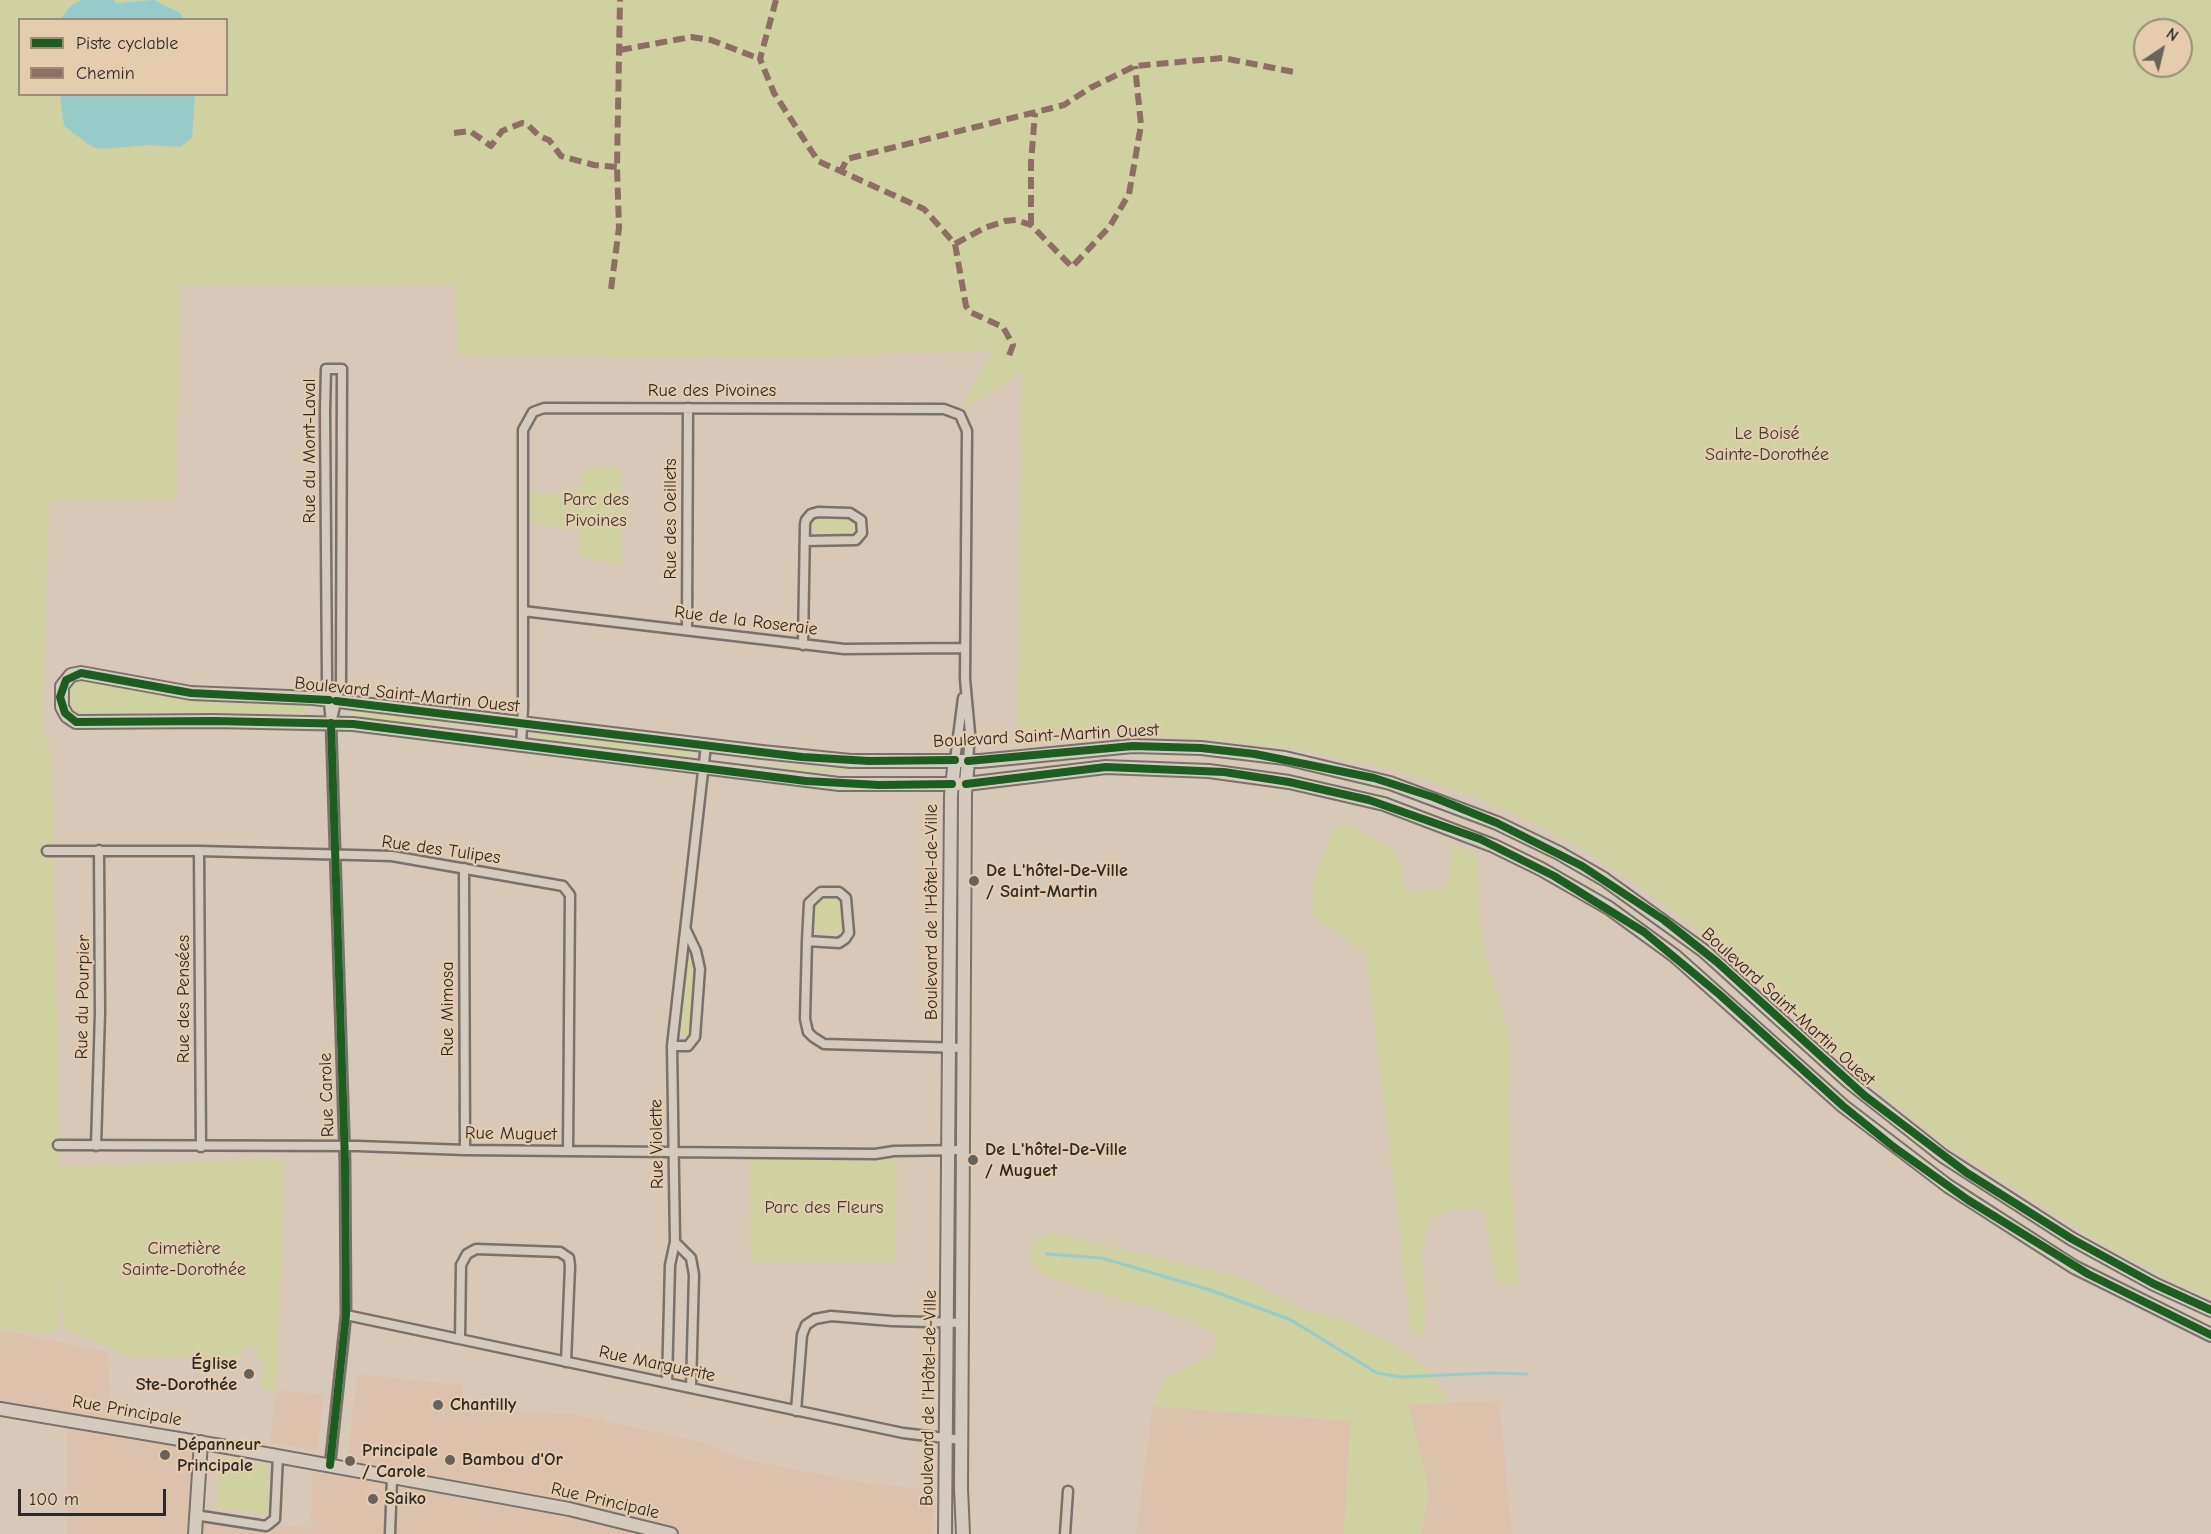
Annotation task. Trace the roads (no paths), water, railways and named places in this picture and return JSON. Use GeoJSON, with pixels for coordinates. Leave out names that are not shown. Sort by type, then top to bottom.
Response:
{"type":"FeatureCollection","features":[{"type":"Feature","properties":{"kind":"street","name":"Rue du Mont-Laval"},"geometry":{"type":"LineString","coordinates":[[326,369],[342,369],[342,681],[332,700],[326,369]]}},
{"type":"Feature","properties":{"kind":"street","name":"Rue des Pivoines"},"geometry":{"type":"LineString","coordinates":[[521,746],[523,430],[530,416],[544,408],[944,409],[960,415],[967,431],[965,679]]}},
{"type":"Feature","properties":{"kind":"street","name":"Rue des Oeillets"},"geometry":{"type":"LineString","coordinates":[[687,630],[688,408]]}},
{"type":"Feature","properties":{"kind":"street"},"geometry":{"type":"LineString","coordinates":[[803,645],[805,541],[806,520],[814,513],[850,513],[861,520],[862,533],[856,540],[805,541]]}},
{"type":"Feature","properties":{"kind":"street","name":"Rue de la Roseraie"},"geometry":{"type":"LineString","coordinates":[[523,611],[803,645],[897,650],[965,648]]}},
{"type":"Feature","properties":{"kind":"street","name":"Boulevard Saint-Martin Ouest"},"geometry":{"type":"LineString","coordinates":[[2211,1310],[2154,1284],[2072,1239],[1967,1173],[1865,1096],[1716,962],[1664,920],[1582,866],[1497,823],[1382,781],[1255,754],[1201,748],[1133,746],[962,761],[851,760],[332,700],[191,693],[81,673],[74,674],[66,680],[60,693],[65,713],[76,722],[331,723],[827,783],[966,784],[1106,767],[1232,773],[1289,782],[1369,800],[1480,839],[1554,876],[1644,932],[1709,985],[1850,1112],[1968,1200],[2088,1274],[2211,1335]]}},
{"type":"Feature","properties":{"kind":"street","name":"Boulevard de l'Hôtel-de-Ville"},"geometry":{"type":"LineString","coordinates":[[963,1534],[966,784],[962,761],[965,679]]}},
{"type":"Feature","properties":{"kind":"street","name":"Rue Carole"},"geometry":{"type":"LineString","coordinates":[[330,1465],[346,1315],[344,1146],[334,856],[332,700]]}},
{"type":"Feature","properties":{"kind":"street","name":"Rue Violette"},"geometry":{"type":"LineString","coordinates":[[667,1383],[670,1265],[675,1242],[672,1046],[706,745]]}},
{"type":"Feature","properties":{"kind":"street","name":"Boulevard de l'Hôtel-de-Ville"},"geometry":{"type":"LineString","coordinates":[[945,1534],[952,784],[962,761]]}},
{"type":"Feature","properties":{"kind":"street","name":"Rue des Tulipes"},"geometry":{"type":"LineString","coordinates":[[47,850],[392,856],[563,886],[570,895],[568,1151]]}},
{"type":"Feature","properties":{"kind":"street","name":"Rue du Pourpier"},"geometry":{"type":"LineString","coordinates":[[96,1146],[100,1013],[99,850]]}},
{"type":"Feature","properties":{"kind":"street","name":"Rue des Pensées"},"geometry":{"type":"LineString","coordinates":[[200,851],[201,1147]]}},
{"type":"Feature","properties":{"kind":"street","name":"Rue Mimosa"},"geometry":{"type":"LineString","coordinates":[[464,868],[465,1150]]}},
{"type":"Feature","properties":{"kind":"street"},"geometry":{"type":"LineString","coordinates":[[807,941],[839,943],[849,933],[846,898],[839,892],[821,892],[809,903],[807,941],[805,1019],[808,1032],[813,1037],[824,1044],[964,1048]]}},
{"type":"Feature","properties":{"kind":"street","name":"Rue Violette"},"geometry":{"type":"LineString","coordinates":[[672,1046],[688,1046],[696,1037],[700,969],[696,951],[686,929]]}},
{"type":"Feature","properties":{"kind":"street","name":"Rue Muguet"},"geometry":{"type":"LineString","coordinates":[[58,1145],[344,1146],[465,1150],[875,1154],[894,1151],[964,1150]]}},
{"type":"Feature","properties":{"kind":"street"},"geometry":{"type":"LineString","coordinates":[[675,1242],[691,1258],[694,1275],[691,1388]]}},
{"type":"Feature","properties":{"kind":"street"},"geometry":{"type":"LineString","coordinates":[[460,1339],[461,1265],[467,1254],[476,1250],[560,1252],[569,1258],[570,1266],[566,1362]]}},
{"type":"Feature","properties":{"kind":"street","name":"Rue Marguerite"},"geometry":{"type":"LineString","coordinates":[[346,1315],[914,1435],[962,1440]]}},
{"type":"Feature","properties":{"kind":"street"},"geometry":{"type":"LineString","coordinates":[[796,1411],[802,1335],[806,1325],[815,1319],[831,1316],[963,1323]]}},
{"type":"Feature","properties":{"kind":"street","name":"Rue Principale"},"geometry":{"type":"LineString","coordinates":[[0,1409],[201,1442],[569,1509],[671,1534]]}},
{"type":"Feature","properties":{"kind":"street"},"geometry":{"type":"LineString","coordinates":[[195,1534],[201,1442]]}},
{"type":"Feature","properties":{"kind":"street"},"geometry":{"type":"LineString","coordinates":[[195,1515],[266,1526],[275,1519],[278,1456]]}},
{"type":"Feature","properties":{"kind":"street"},"geometry":{"type":"LineString","coordinates":[[390,1534],[392,1478]]}},
{"type":"Feature","properties":{"kind":"street"},"geometry":{"type":"LineString","coordinates":[[1065,1534],[1068,1491]]}},
{"type":"Feature","properties":{"kind":"water"},"geometry":{"type":"Polygon","coordinates":[[[82,0],[113,0],[117,3],[154,0],[180,13],[183,18],[61,18],[72,5],[82,0]]]}},
{"type":"Feature","properties":{"kind":"water"},"geometry":{"type":"Polygon","coordinates":[[[60,96],[195,96],[192,138],[180,147],[150,145],[100,149],[91,146],[64,126],[60,96]]]}},
{"type":"Feature","properties":{"kind":"waterway"},"geometry":{"type":"LineString","coordinates":[[1047,1254],[1102,1258],[1210,1290],[1291,1320],[1377,1373],[1401,1377],[1490,1373],[1527,1374]]}},
{"type":"Feature","properties":{"kind":"place","name":"De L'hôtel-De-Ville / Saint-Martin"},"geometry":{"type":"Point","coordinates":[974,881]}},
{"type":"Feature","properties":{"kind":"place","name":"De L'hôtel-De-Ville / Muguet"},"geometry":{"type":"Point","coordinates":[973,1160]}},
{"type":"Feature","properties":{"kind":"place","name":"Église Ste-Dorothée"},"geometry":{"type":"Point","coordinates":[249,1374]}},
{"type":"Feature","properties":{"kind":"place","name":"Chantilly"},"geometry":{"type":"Point","coordinates":[438,1405]}},
{"type":"Feature","properties":{"kind":"place","name":"Dépanneur Principale"},"geometry":{"type":"Point","coordinates":[165,1455]}},
{"type":"Feature","properties":{"kind":"place","name":"Bambou d'Or"},"geometry":{"type":"Point","coordinates":[450,1460]}},
{"type":"Feature","properties":{"kind":"place","name":"Principale / Carole"},"geometry":{"type":"Point","coordinates":[350,1461]}},
{"type":"Feature","properties":{"kind":"place","name":"Saiko"},"geometry":{"type":"Point","coordinates":[373,1499]}},
{"type":"Feature","properties":{"kind":"park label","name":"Le Boisé Sainte-Dorothée"},"geometry":{"type":"Point","coordinates":[1767,444]}},
{"type":"Feature","properties":{"kind":"park label","name":"Parc des Pivoines"},"geometry":{"type":"Point","coordinates":[596,510]}},
{"type":"Feature","properties":{"kind":"park label","name":"Parc des Fleurs"},"geometry":{"type":"Point","coordinates":[824,1208]}},
{"type":"Feature","properties":{"kind":"park label","name":"Cimetière Sainte-Dorothée"},"geometry":{"type":"Point","coordinates":[184,1259]}}]}
